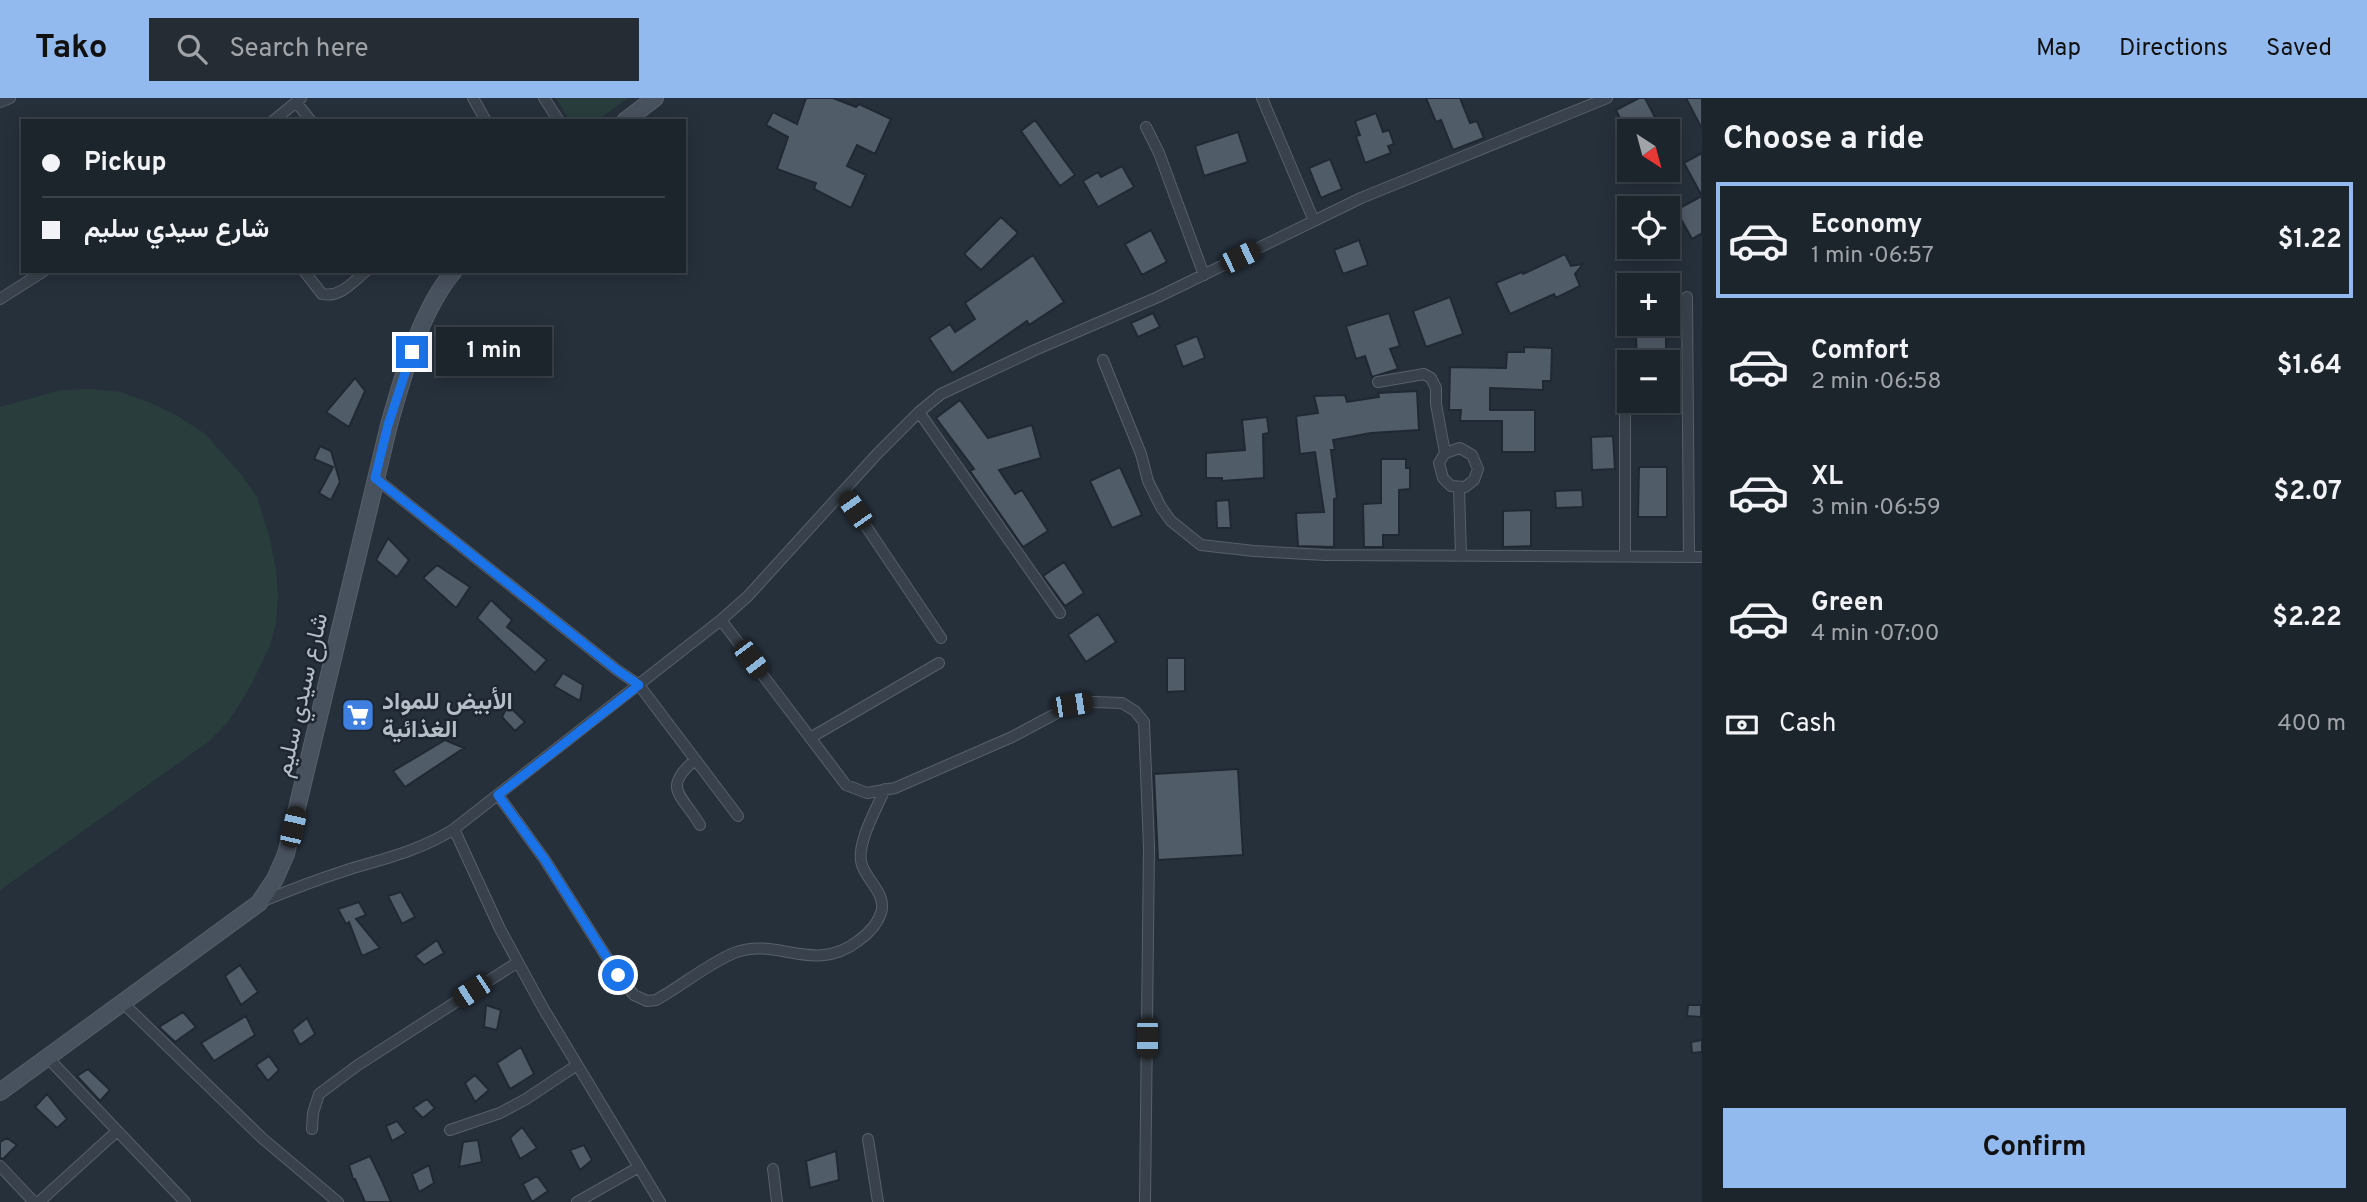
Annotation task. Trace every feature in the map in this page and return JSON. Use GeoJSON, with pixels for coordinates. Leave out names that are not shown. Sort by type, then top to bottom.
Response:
{"type":"FeatureCollection","features":[{"type":"Feature","properties":{"kind":"main road"},"geometry":{"type":"LineString","coordinates":[[628,119],[655,98]]}},
{"type":"Feature","properties":{"kind":"main road","name":"شارع سيدي سليم"},"geometry":{"type":"LineString","coordinates":[[0,1091],[259,903],[275,879],[286,854],[375,478],[405,371],[448,273]]}},
{"type":"Feature","properties":{"kind":"street"},"geometry":{"type":"LineString","coordinates":[[0,102],[10,98]]}},
{"type":"Feature","properties":{"kind":"street"},"geometry":{"type":"LineString","coordinates":[[473,98],[485,119]]}},
{"type":"Feature","properties":{"kind":"street"},"geometry":{"type":"LineString","coordinates":[[544,98],[558,119]]}},
{"type":"Feature","properties":{"kind":"street"},"geometry":{"type":"LineString","coordinates":[[1262,98],[1314,221]]}},
{"type":"Feature","properties":{"kind":"street"},"geometry":{"type":"LineString","coordinates":[[259,903],[309,883],[424,846],[454,829],[748,596],[919,412],[941,394],[1158,297],[1361,198],[1607,98]]}},
{"type":"Feature","properties":{"kind":"street"},"geometry":{"type":"LineString","coordinates":[[275,119],[299,100],[310,119]]}},
{"type":"Feature","properties":{"kind":"street"},"geometry":{"type":"LineString","coordinates":[[1146,127],[1204,275]]}},
{"type":"Feature","properties":{"kind":"street"},"geometry":{"type":"LineString","coordinates":[[0,299],[41,273]]}},
{"type":"Feature","properties":{"kind":"street"},"geometry":{"type":"LineString","coordinates":[[306,273],[322,294],[328,296],[340,293],[364,273]]}},
{"type":"Feature","properties":{"kind":"street"},"geometry":{"type":"LineString","coordinates":[[1687,297],[1689,557]]}},
{"type":"Feature","properties":{"kind":"street"},"geometry":{"type":"LineString","coordinates":[[1103,359],[1141,454],[1148,481],[1161,507],[1171,521],[1201,545],[1325,555],[1702,557]]}},
{"type":"Feature","properties":{"kind":"street"},"geometry":{"type":"LineString","coordinates":[[1378,382],[1424,374],[1430,378],[1436,388],[1436,404],[1445,453]]}},
{"type":"Feature","properties":{"kind":"street"},"geometry":{"type":"LineString","coordinates":[[919,412],[1060,613]]}},
{"type":"Feature","properties":{"kind":"street"},"geometry":{"type":"LineString","coordinates":[[1625,413],[1625,556]]}},
{"type":"Feature","properties":{"kind":"street"},"geometry":{"type":"LineString","coordinates":[[1460,448],[1469,452],[1478,468],[1474,480],[1459,488],[1448,484],[1441,474],[1439,463],[1445,453],[1460,448]]}},
{"type":"Feature","properties":{"kind":"street"},"geometry":{"type":"LineString","coordinates":[[375,478],[639,685],[738,816]]}},
{"type":"Feature","properties":{"kind":"street"},"geometry":{"type":"LineString","coordinates":[[1459,488],[1461,555]]}},
{"type":"Feature","properties":{"kind":"street"},"geometry":{"type":"LineString","coordinates":[[843,492],[941,638]]}},
{"type":"Feature","properties":{"kind":"street"},"geometry":{"type":"LineString","coordinates":[[721,620],[845,785],[867,793],[895,788],[1012,737],[1072,705],[1094,702],[1122,703],[1135,711],[1144,722],[1149,847],[1145,1202]]}},
{"type":"Feature","properties":{"kind":"street"},"geometry":{"type":"LineString","coordinates":[[810,738],[939,663]]}},
{"type":"Feature","properties":{"kind":"street"},"geometry":{"type":"LineString","coordinates":[[695,760],[675,782],[678,792],[700,825]]}},
{"type":"Feature","properties":{"kind":"street"},"geometry":{"type":"LineString","coordinates":[[498,795],[545,860],[618,975],[634,995],[647,1001],[656,1000],[734,953],[767,950],[828,956],[852,946],[870,932],[880,916],[882,900],[861,864],[862,845],[885,789]]}},
{"type":"Feature","properties":{"kind":"street"},"geometry":{"type":"LineString","coordinates":[[454,829],[518,962],[660,1202]]}},
{"type":"Feature","properties":{"kind":"street"},"geometry":{"type":"LineString","coordinates":[[312,1129],[313,1113],[319,1094],[358,1065],[518,962]]}},
{"type":"Feature","properties":{"kind":"street"},"geometry":{"type":"LineString","coordinates":[[123,1003],[262,1138],[338,1202]]}},
{"type":"Feature","properties":{"kind":"street"},"geometry":{"type":"LineString","coordinates":[[48,1058],[184,1202]]}},
{"type":"Feature","properties":{"kind":"street"},"geometry":{"type":"LineString","coordinates":[[450,1130],[500,1113],[526,1100],[577,1065]]}},
{"type":"Feature","properties":{"kind":"street"},"geometry":{"type":"LineString","coordinates":[[0,1166],[36,1202],[116,1132]]}},
{"type":"Feature","properties":{"kind":"street"},"geometry":{"type":"LineString","coordinates":[[868,1139],[878,1202]]}},
{"type":"Feature","properties":{"kind":"street"},"geometry":{"type":"LineString","coordinates":[[577,1202],[639,1167]]}},
{"type":"Feature","properties":{"kind":"street"},"geometry":{"type":"LineString","coordinates":[[773,1169],[777,1202]]}},
{"type":"Feature","properties":{"kind":"green space"},"geometry":{"type":"Polygon","coordinates":[[[556,98],[628,98],[600,119],[569,119],[556,98]]]}},
{"type":"Feature","properties":{"kind":"green space"},"geometry":{"type":"Polygon","coordinates":[[[61,390],[120,392],[176,415],[204,433],[241,474],[257,497],[269,535],[276,570],[276,623],[270,646],[250,687],[228,722],[208,742],[0,890],[0,407],[61,390]]]}},
{"type":"Feature","properties":{"kind":"building"},"geometry":{"type":"Polygon","coordinates":[[[806,98],[833,98],[856,107],[859,104],[891,119],[875,154],[857,145],[847,166],[866,175],[851,208],[814,189],[816,183],[777,169],[788,137],[766,125],[773,112],[797,124],[806,98]]]}},
{"type":"Feature","properties":{"kind":"building"},"geometry":{"type":"Polygon","coordinates":[[[1426,98],[1460,98],[1470,123],[1477,121],[1484,138],[1453,150],[1441,120],[1436,122],[1426,98]]]}},
{"type":"Feature","properties":{"kind":"building"},"geometry":{"type":"Polygon","coordinates":[[[1639,98],[1645,98],[1656,119],[1620,119],[1616,110],[1639,98]]]}},
{"type":"Feature","properties":{"kind":"building"},"geometry":{"type":"Polygon","coordinates":[[[1686,98],[1702,98],[1702,129],[1686,98]]]}},
{"type":"Feature","properties":{"kind":"building"},"geometry":{"type":"Polygon","coordinates":[[[1376,113],[1383,132],[1389,130],[1394,144],[1388,146],[1391,153],[1365,163],[1356,136],[1360,135],[1355,121],[1376,113]]]}},
{"type":"Feature","properties":{"kind":"building"},"geometry":{"type":"Polygon","coordinates":[[[1035,120],[1075,175],[1060,186],[1021,131],[1035,120]]]}},
{"type":"Feature","properties":{"kind":"building"},"geometry":{"type":"Polygon","coordinates":[[[1238,132],[1248,162],[1204,176],[1195,146],[1238,132]]]}},
{"type":"Feature","properties":{"kind":"building"},"geometry":{"type":"Polygon","coordinates":[[[1702,153],[1702,196],[1684,163],[1702,153]]]}},
{"type":"Feature","properties":{"kind":"building"},"geometry":{"type":"Polygon","coordinates":[[[1330,159],[1342,189],[1321,198],[1309,168],[1330,159]]]}},
{"type":"Feature","properties":{"kind":"building"},"geometry":{"type":"Polygon","coordinates":[[[1122,166],[1134,187],[1098,207],[1083,181],[1098,172],[1101,177],[1122,166]]]}},
{"type":"Feature","properties":{"kind":"building"},"geometry":{"type":"Polygon","coordinates":[[[1702,196],[1702,233],[1692,239],[1680,217],[1680,208],[1702,196]]]}},
{"type":"Feature","properties":{"kind":"building"},"geometry":{"type":"Polygon","coordinates":[[[1001,217],[1018,233],[981,270],[964,254],[1001,217]]]}},
{"type":"Feature","properties":{"kind":"building"},"geometry":{"type":"Polygon","coordinates":[[[1151,230],[1167,262],[1142,275],[1125,244],[1151,230]]]}},
{"type":"Feature","properties":{"kind":"building"},"geometry":{"type":"Polygon","coordinates":[[[1359,240],[1368,265],[1343,274],[1334,250],[1359,240]]]}},
{"type":"Feature","properties":{"kind":"building"},"geometry":{"type":"Polygon","coordinates":[[[1565,254],[1571,266],[1583,264],[1575,274],[1580,286],[1556,298],[1554,294],[1510,314],[1496,283],[1522,272],[1523,274],[1565,254]]]}},
{"type":"Feature","properties":{"kind":"building"},"geometry":{"type":"Polygon","coordinates":[[[1033,255],[1064,302],[1029,325],[1027,321],[952,373],[929,338],[950,324],[955,332],[975,319],[965,303],[1033,255]]]}},
{"type":"Feature","properties":{"kind":"building"},"geometry":{"type":"Polygon","coordinates":[[[1450,297],[1463,334],[1426,347],[1413,311],[1450,297]]]}},
{"type":"Feature","properties":{"kind":"building"},"geometry":{"type":"Polygon","coordinates":[[[1153,313],[1160,327],[1138,337],[1131,323],[1153,313]]]}},
{"type":"Feature","properties":{"kind":"building"},"geometry":{"type":"Polygon","coordinates":[[[1389,313],[1400,346],[1390,349],[1398,369],[1372,377],[1365,356],[1356,359],[1346,326],[1389,313]]]}},
{"type":"Feature","properties":{"kind":"building"},"geometry":{"type":"Polygon","coordinates":[[[1197,336],[1205,358],[1183,367],[1175,345],[1197,336]]]}},
{"type":"Feature","properties":{"kind":"building"},"geometry":{"type":"Polygon","coordinates":[[[1636,336],[1666,336],[1666,350],[1637,350],[1636,336]]]}},
{"type":"Feature","properties":{"kind":"building"},"geometry":{"type":"Polygon","coordinates":[[[1524,347],[1552,348],[1551,381],[1543,381],[1543,390],[1490,388],[1490,410],[1535,410],[1535,452],[1502,452],[1502,421],[1460,421],[1461,410],[1449,410],[1450,367],[1506,368],[1507,352],[1524,352],[1524,347]]]}},
{"type":"Feature","properties":{"kind":"building"},"geometry":{"type":"Polygon","coordinates":[[[355,378],[365,391],[349,427],[326,412],[355,378]]]}},
{"type":"Feature","properties":{"kind":"building"},"geometry":{"type":"Polygon","coordinates":[[[1417,391],[1419,430],[1371,433],[1333,440],[1335,450],[1331,450],[1337,498],[1334,499],[1334,547],[1298,546],[1296,513],[1324,512],[1315,452],[1300,454],[1296,416],[1318,413],[1314,396],[1345,395],[1347,402],[1379,397],[1378,393],[1417,391]]]}},
{"type":"Feature","properties":{"kind":"building"},"geometry":{"type":"Polygon","coordinates":[[[960,400],[988,438],[1032,425],[1041,458],[999,470],[1015,494],[1022,490],[1048,531],[1023,547],[970,471],[974,469],[936,418],[960,400]]]}},
{"type":"Feature","properties":{"kind":"building"},"geometry":{"type":"Polygon","coordinates":[[[1267,417],[1269,433],[1263,434],[1264,478],[1222,481],[1222,478],[1206,478],[1206,453],[1245,450],[1242,420],[1267,417]]]}},
{"type":"Feature","properties":{"kind":"building"},"geometry":{"type":"Polygon","coordinates":[[[1613,436],[1615,469],[1592,470],[1591,437],[1613,436]]]}},
{"type":"Feature","properties":{"kind":"building"},"geometry":{"type":"Polygon","coordinates":[[[320,446],[331,451],[340,482],[331,500],[319,493],[333,467],[314,459],[320,446]]]}},
{"type":"Feature","properties":{"kind":"building"},"geometry":{"type":"Polygon","coordinates":[[[1381,459],[1406,459],[1406,468],[1410,468],[1410,489],[1399,490],[1399,535],[1383,535],[1383,547],[1364,547],[1363,504],[1381,503],[1381,459]]]}},
{"type":"Feature","properties":{"kind":"building"},"geometry":{"type":"Polygon","coordinates":[[[1120,467],[1142,515],[1112,528],[1090,481],[1120,467]]]}},
{"type":"Feature","properties":{"kind":"building"},"geometry":{"type":"Polygon","coordinates":[[[1639,467],[1667,467],[1667,517],[1638,517],[1639,467]]]}},
{"type":"Feature","properties":{"kind":"building"},"geometry":{"type":"Polygon","coordinates":[[[1582,490],[1583,507],[1556,508],[1555,491],[1582,490]]]}},
{"type":"Feature","properties":{"kind":"building"},"geometry":{"type":"Polygon","coordinates":[[[1229,500],[1231,528],[1217,528],[1216,501],[1229,500]]]}},
{"type":"Feature","properties":{"kind":"building"},"geometry":{"type":"Polygon","coordinates":[[[1531,510],[1531,546],[1503,547],[1503,511],[1531,510]]]}},
{"type":"Feature","properties":{"kind":"building"},"geometry":{"type":"Polygon","coordinates":[[[388,538],[409,560],[397,577],[376,560],[388,538]]]}},
{"type":"Feature","properties":{"kind":"building"},"geometry":{"type":"Polygon","coordinates":[[[1064,562],[1084,593],[1065,606],[1043,576],[1064,562]]]}},
{"type":"Feature","properties":{"kind":"building"},"geometry":{"type":"Polygon","coordinates":[[[437,565],[470,587],[456,608],[423,578],[437,565]]]}},
{"type":"Feature","properties":{"kind":"building"},"geometry":{"type":"Polygon","coordinates":[[[491,600],[512,620],[507,627],[547,660],[535,673],[477,618],[491,600]]]}},
{"type":"Feature","properties":{"kind":"building"},"geometry":{"type":"Polygon","coordinates":[[[1098,614],[1116,642],[1086,662],[1068,635],[1098,614]]]}},
{"type":"Feature","properties":{"kind":"building"},"geometry":{"type":"Polygon","coordinates":[[[1167,658],[1185,658],[1185,691],[1167,692],[1167,658]]]}},
{"type":"Feature","properties":{"kind":"building"},"geometry":{"type":"Polygon","coordinates":[[[563,673],[583,685],[580,701],[554,686],[563,673]]]}},
{"type":"Feature","properties":{"kind":"building"},"geometry":{"type":"Polygon","coordinates":[[[508,705],[525,722],[515,731],[502,717],[508,705]]]}},
{"type":"Feature","properties":{"kind":"building"},"geometry":{"type":"Polygon","coordinates":[[[445,740],[464,748],[405,787],[393,771],[445,740]]]}},
{"type":"Feature","properties":{"kind":"building"},"geometry":{"type":"Polygon","coordinates":[[[1238,769],[1243,855],[1158,860],[1154,774],[1238,769]]]}},
{"type":"Feature","properties":{"kind":"building"},"geometry":{"type":"Polygon","coordinates":[[[401,892],[415,917],[402,924],[388,896],[401,892]]]}},
{"type":"Feature","properties":{"kind":"building"},"geometry":{"type":"Polygon","coordinates":[[[359,902],[366,915],[356,919],[380,948],[362,956],[349,922],[346,924],[338,909],[359,902]]]}},
{"type":"Feature","properties":{"kind":"building"},"geometry":{"type":"Polygon","coordinates":[[[437,940],[444,953],[424,965],[415,956],[437,940]]]}},
{"type":"Feature","properties":{"kind":"building"},"geometry":{"type":"Polygon","coordinates":[[[240,965],[258,992],[241,1005],[225,976],[240,965]]]}},
{"type":"Feature","properties":{"kind":"building"},"geometry":{"type":"Polygon","coordinates":[[[486,1005],[501,1010],[497,1030],[484,1027],[486,1005]]]}},
{"type":"Feature","properties":{"kind":"building"},"geometry":{"type":"Polygon","coordinates":[[[1688,1005],[1701,1005],[1701,1017],[1687,1016],[1688,1005]]]}},
{"type":"Feature","properties":{"kind":"building"},"geometry":{"type":"Polygon","coordinates":[[[183,1012],[196,1027],[175,1042],[159,1027],[183,1012]]]}},
{"type":"Feature","properties":{"kind":"building"},"geometry":{"type":"Polygon","coordinates":[[[246,1016],[255,1035],[214,1061],[201,1043],[246,1016]]]}},
{"type":"Feature","properties":{"kind":"building"},"geometry":{"type":"Polygon","coordinates":[[[307,1018],[315,1034],[300,1045],[292,1030],[307,1018]]]}},
{"type":"Feature","properties":{"kind":"building"},"geometry":{"type":"Polygon","coordinates":[[[1702,1040],[1702,1052],[1692,1053],[1691,1042],[1702,1040]]]}},
{"type":"Feature","properties":{"kind":"building"},"geometry":{"type":"Polygon","coordinates":[[[521,1047],[534,1074],[510,1089],[497,1063],[521,1047]]]}},
{"type":"Feature","properties":{"kind":"building"},"geometry":{"type":"Polygon","coordinates":[[[269,1056],[279,1070],[268,1081],[256,1065],[269,1056]]]}},
{"type":"Feature","properties":{"kind":"building"},"geometry":{"type":"Polygon","coordinates":[[[88,1069],[110,1090],[100,1101],[77,1076],[88,1069]]]}},
{"type":"Feature","properties":{"kind":"building"},"geometry":{"type":"Polygon","coordinates":[[[475,1075],[489,1090],[475,1102],[465,1083],[475,1075]]]}},
{"type":"Feature","properties":{"kind":"building"},"geometry":{"type":"Polygon","coordinates":[[[47,1094],[67,1119],[57,1128],[35,1107],[47,1094]]]}},
{"type":"Feature","properties":{"kind":"building"},"geometry":{"type":"Polygon","coordinates":[[[427,1099],[435,1108],[423,1118],[413,1108],[427,1099]]]}},
{"type":"Feature","properties":{"kind":"building"},"geometry":{"type":"Polygon","coordinates":[[[397,1121],[406,1133],[392,1141],[386,1126],[397,1121]]]}},
{"type":"Feature","properties":{"kind":"building"},"geometry":{"type":"Polygon","coordinates":[[[522,1127],[537,1148],[520,1159],[510,1138],[522,1127]]]}},
{"type":"Feature","properties":{"kind":"building"},"geometry":{"type":"Polygon","coordinates":[[[7,1138],[17,1145],[3,1159],[0,1158],[0,1142],[7,1138]]]}},
{"type":"Feature","properties":{"kind":"building"},"geometry":{"type":"Polygon","coordinates":[[[478,1140],[482,1162],[459,1167],[463,1142],[478,1140]]]}},
{"type":"Feature","properties":{"kind":"building"},"geometry":{"type":"Polygon","coordinates":[[[584,1145],[592,1160],[580,1170],[570,1150],[584,1145]]]}},
{"type":"Feature","properties":{"kind":"building"},"geometry":{"type":"Polygon","coordinates":[[[836,1151],[839,1180],[810,1188],[806,1161],[836,1151]]]}},
{"type":"Feature","properties":{"kind":"building"},"geometry":{"type":"Polygon","coordinates":[[[370,1156],[391,1202],[365,1202],[353,1179],[349,1165],[370,1156]]]}},
{"type":"Feature","properties":{"kind":"building"},"geometry":{"type":"Polygon","coordinates":[[[429,1165],[434,1183],[419,1192],[412,1174],[429,1165]]]}},
{"type":"Feature","properties":{"kind":"building"},"geometry":{"type":"Polygon","coordinates":[[[537,1176],[548,1191],[532,1202],[523,1184],[537,1176]]]}},
{"type":"Feature","properties":{"kind":"place","name":"الأبيض للمواد الغذائية"},"geometry":{"type":"Point","coordinates":[358,715]}},
{"type":"Feature","properties":{"kind":"route"},"geometry":{"type":"LineString","coordinates":[[412,352],[388,425],[375,478],[639,685],[498,795],[545,860],[618,975]]}}]}
